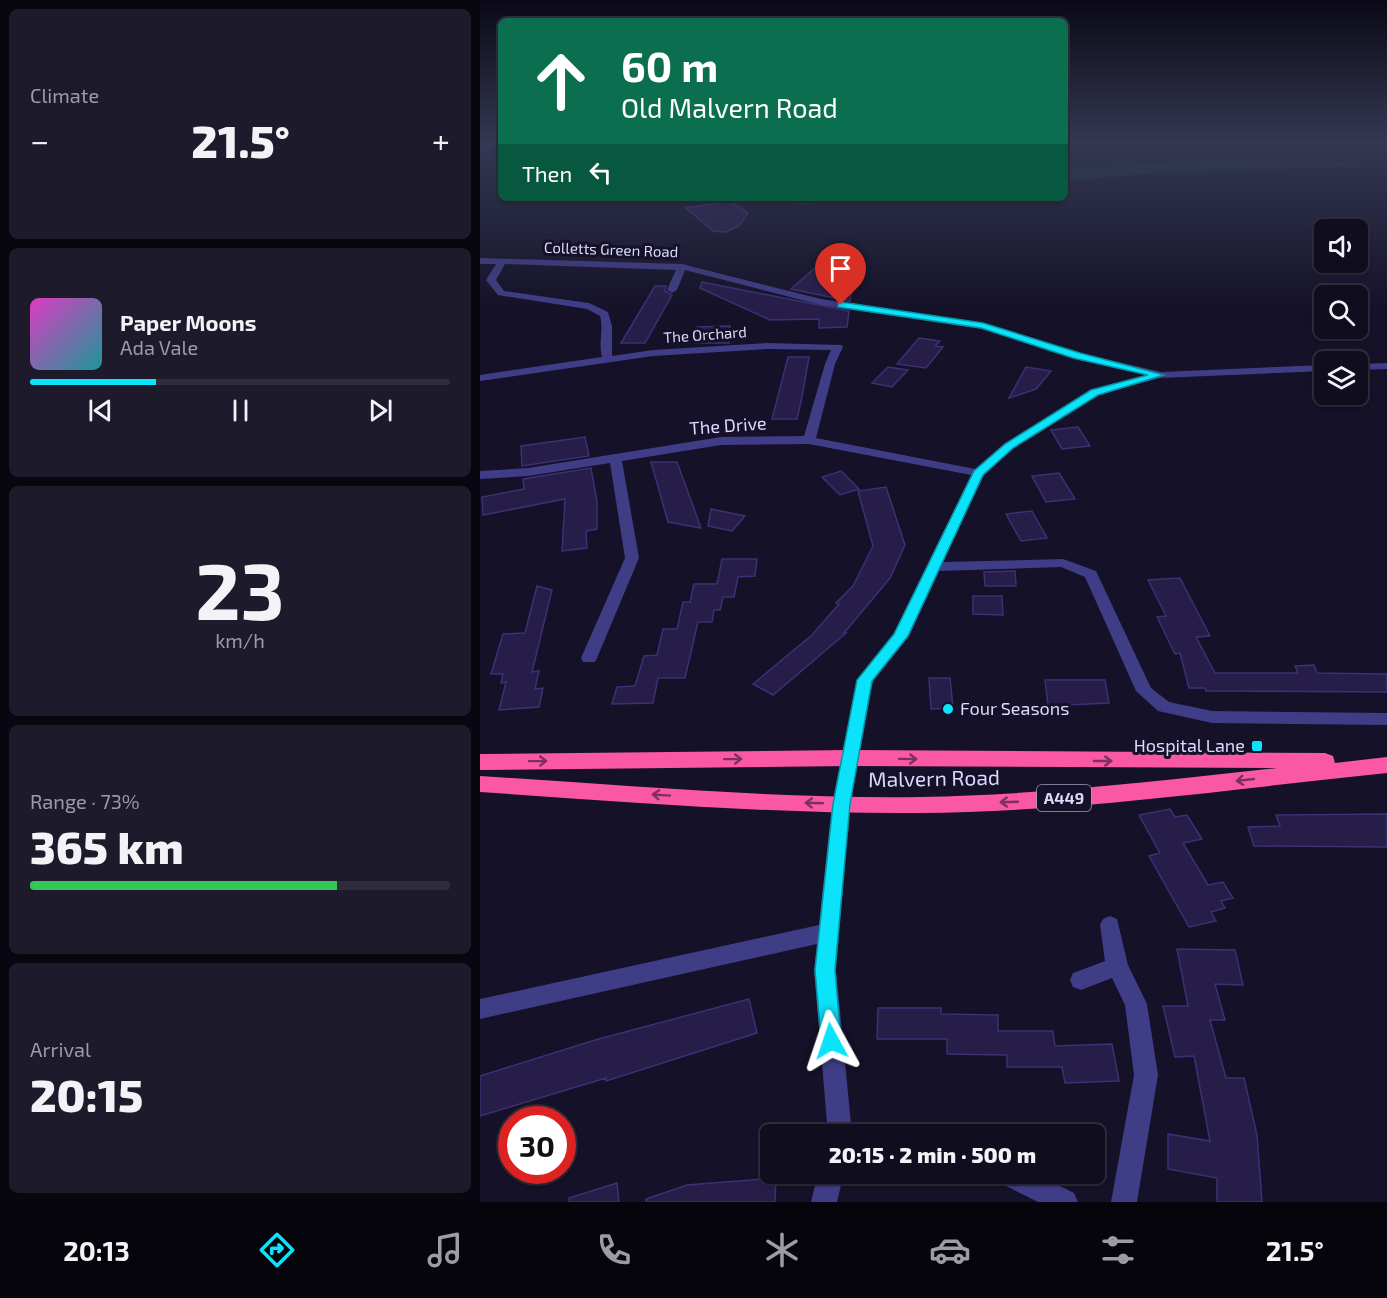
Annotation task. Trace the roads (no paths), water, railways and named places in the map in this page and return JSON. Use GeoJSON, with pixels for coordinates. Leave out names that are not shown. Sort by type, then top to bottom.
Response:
{"type":"FeatureCollection","features":[{"type":"Feature","properties":{"kind":"highway","name":"Malvern Road"},"geometry":{"type":"LineString","coordinates":[[480,762],[850,758],[1387,763]]}},
{"type":"Feature","properties":{"kind":"highway","name":"Malvern Road"},"geometry":{"type":"LineString","coordinates":[[480,784],[741,801],[918,805],[1040,801],[1387,763]]}},
{"type":"Feature","properties":{"kind":"street","name":"Colletts Green Road"},"geometry":{"type":"LineString","coordinates":[[480,261],[682,267],[821,302],[983,326],[1077,356],[1160,375]]}},
{"type":"Feature","properties":{"kind":"street"},"geometry":{"type":"LineString","coordinates":[[501,262],[491,280],[501,293],[589,306],[605,314],[609,325],[603,345],[607,358]]}},
{"type":"Feature","properties":{"kind":"street"},"geometry":{"type":"LineString","coordinates":[[672,290],[682,267]]}},
{"type":"Feature","properties":{"kind":"street","name":"The Orchard"},"geometry":{"type":"LineString","coordinates":[[480,378],[607,358],[767,346],[838,347],[830,364],[809,440]]}},
{"type":"Feature","properties":{"kind":"street"},"geometry":{"type":"LineString","coordinates":[[1368,367],[1387,366]]}},
{"type":"Feature","properties":{"kind":"street"},"geometry":{"type":"LineString","coordinates":[[839,1124],[825,970],[841,804],[865,680],[900,636],[978,473],[1009,446],[1094,393],[1160,375],[1314,368]]}},
{"type":"Feature","properties":{"kind":"street","name":"The Drive"},"geometry":{"type":"LineString","coordinates":[[480,475],[528,472],[721,441],[809,440],[978,473]]}},
{"type":"Feature","properties":{"kind":"street"},"geometry":{"type":"LineString","coordinates":[[589,658],[632,558],[616,459]]}},
{"type":"Feature","properties":{"kind":"street"},"geometry":{"type":"LineString","coordinates":[[935,567],[1063,563],[1091,574],[1144,691],[1164,707],[1212,717],[1387,719]]}},
{"type":"Feature","properties":{"kind":"street"},"geometry":{"type":"LineString","coordinates":[[1110,926],[1117,966],[1136,1004],[1146,1075],[1124,1202]]}},
{"type":"Feature","properties":{"kind":"street"},"geometry":{"type":"LineString","coordinates":[[480,1009],[829,932]]}},
{"type":"Feature","properties":{"kind":"street"},"geometry":{"type":"LineString","coordinates":[[1081,980],[1117,966]]}},
{"type":"Feature","properties":{"kind":"street"},"geometry":{"type":"LineString","coordinates":[[824,1202],[828,1184]]}},
{"type":"Feature","properties":{"kind":"street"},"geometry":{"type":"LineString","coordinates":[[1029,1184],[1065,1202]]}},
{"type":"Feature","properties":{"kind":"place","name":"Four Seasons"},"geometry":{"type":"Point","coordinates":[948,709]}},
{"type":"Feature","properties":{"kind":"place","name":"Hospital Lane"},"geometry":{"type":"Point","coordinates":[1257,746]}}]}
